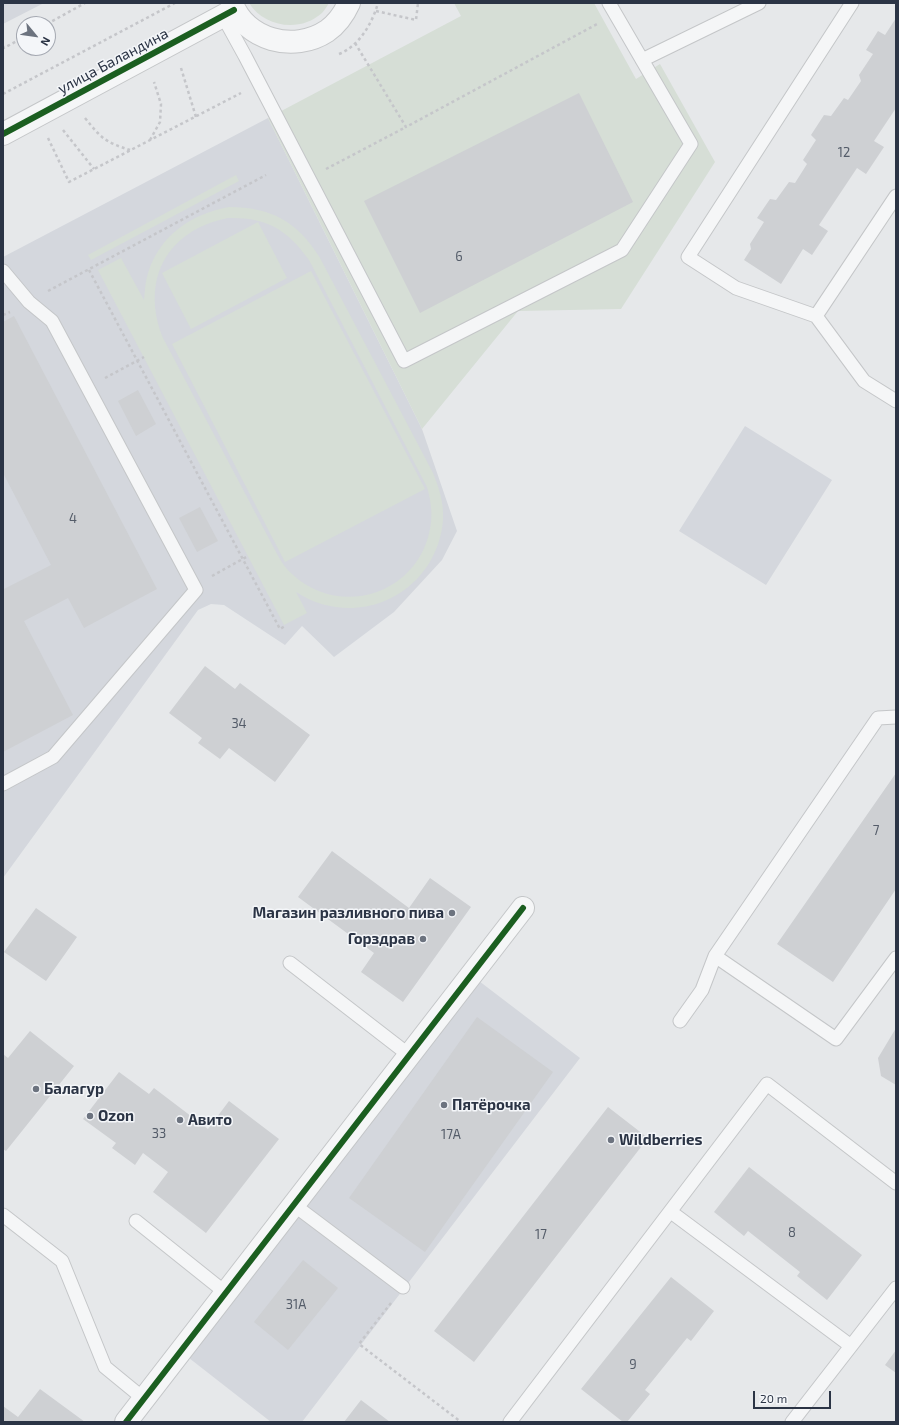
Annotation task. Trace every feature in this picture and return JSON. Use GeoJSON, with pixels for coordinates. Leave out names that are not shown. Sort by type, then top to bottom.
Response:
{"type":"FeatureCollection","features":[{"type":"Feature","properties":{"kind":"street"},"geometry":{"type":"LineString","coordinates":[[230,10],[247,26],[265,38],[286,42],[307,40],[326,32],[342,17],[349,3]]}},
{"type":"Feature","properties":{"kind":"street","name":"улица Баландина"},"geometry":{"type":"LineString","coordinates":[[3,134],[230,10]]}},
{"type":"Feature","properties":{"kind":"street"},"geometry":{"type":"LineString","coordinates":[[126,1422],[523,908]]}},
{"type":"Feature","properties":{"kind":"lane"},"geometry":{"type":"LineString","coordinates":[[230,10],[260,84],[404,361],[622,250],[691,144],[609,3]]}},
{"type":"Feature","properties":{"kind":"lane"},"geometry":{"type":"LineString","coordinates":[[642,60],[759,3]]}},
{"type":"Feature","properties":{"kind":"lane"},"geometry":{"type":"LineString","coordinates":[[852,3],[688,257],[736,288],[816,316],[864,381],[896,401]]}},
{"type":"Feature","properties":{"kind":"lane"},"geometry":{"type":"LineString","coordinates":[[816,316],[896,196]]}},
{"type":"Feature","properties":{"kind":"lane"},"geometry":{"type":"LineString","coordinates":[[3,272],[28,302],[52,321],[196,590],[53,757],[3,784]]}},
{"type":"Feature","properties":{"kind":"lane"},"geometry":{"type":"LineString","coordinates":[[680,1022],[702,990],[715,956],[878,718],[896,717]]}},
{"type":"Feature","properties":{"kind":"lane"},"geometry":{"type":"LineString","coordinates":[[715,956],[836,1039],[896,958]]}},
{"type":"Feature","properties":{"kind":"lane"},"geometry":{"type":"LineString","coordinates":[[290,963],[409,1055]]}},
{"type":"Feature","properties":{"kind":"lane"},"geometry":{"type":"LineString","coordinates":[[510,1422],[767,1084],[896,1182]]}},
{"type":"Feature","properties":{"kind":"lane"},"geometry":{"type":"LineString","coordinates":[[294,1205],[403,1287]]}},
{"type":"Feature","properties":{"kind":"lane"},"geometry":{"type":"LineString","coordinates":[[671,1212],[851,1346]]}},
{"type":"Feature","properties":{"kind":"lane"},"geometry":{"type":"LineString","coordinates":[[3,1215],[62,1261],[105,1368],[144,1399]]}},
{"type":"Feature","properties":{"kind":"lane"},"geometry":{"type":"LineString","coordinates":[[136,1221],[226,1293]]}},
{"type":"Feature","properties":{"kind":"lane"},"geometry":{"type":"LineString","coordinates":[[792,1422],[896,1288]]}},
{"type":"Feature","properties":{"kind":"path"},"geometry":{"type":"LineString","coordinates":[[56,19],[85,3]]}},
{"type":"Feature","properties":{"kind":"path"},"geometry":{"type":"LineString","coordinates":[[3,94],[175,3]]}},
{"type":"Feature","properties":{"kind":"path"},"geometry":{"type":"LineString","coordinates":[[333,57],[345,52],[364,35],[376,11],[378,3]]}},
{"type":"Feature","properties":{"kind":"path"},"geometry":{"type":"LineString","coordinates":[[376,11],[416,20],[418,3]]}},
{"type":"Feature","properties":{"kind":"path"},"geometry":{"type":"LineString","coordinates":[[325,169],[604,21]]}},
{"type":"Feature","properties":{"kind":"path"},"geometry":{"type":"LineString","coordinates":[[3,46],[4,48],[16,41]]}},
{"type":"Feature","properties":{"kind":"path"},"geometry":{"type":"LineString","coordinates":[[355,43],[406,127]]}},
{"type":"Feature","properties":{"kind":"path"},"geometry":{"type":"LineString","coordinates":[[174,72],[188,64]]}},
{"type":"Feature","properties":{"kind":"path"},"geometry":{"type":"LineString","coordinates":[[181,68],[196,117]]}},
{"type":"Feature","properties":{"kind":"path"},"geometry":{"type":"LineString","coordinates":[[147,86],[161,78]]}},
{"type":"Feature","properties":{"kind":"path"},"geometry":{"type":"LineString","coordinates":[[150,140],[160,122],[161,104],[154,82]]}},
{"type":"Feature","properties":{"kind":"path"},"geometry":{"type":"LineString","coordinates":[[48,138],[69,182],[260,84]]}},
{"type":"Feature","properties":{"kind":"path"},"geometry":{"type":"LineString","coordinates":[[80,121],[92,114]]}},
{"type":"Feature","properties":{"kind":"path"},"geometry":{"type":"LineString","coordinates":[[85,118],[99,136],[112,145],[131,150]]}},
{"type":"Feature","properties":{"kind":"path"},"geometry":{"type":"LineString","coordinates":[[58,133],[68,127]]}},
{"type":"Feature","properties":{"kind":"path"},"geometry":{"type":"LineString","coordinates":[[63,130],[94,169]]}},
{"type":"Feature","properties":{"kind":"path"},"geometry":{"type":"LineString","coordinates":[[42,141],[53,135]]}},
{"type":"Feature","properties":{"kind":"path"},"geometry":{"type":"LineString","coordinates":[[28,302],[266,174]]}},
{"type":"Feature","properties":{"kind":"path"},"geometry":{"type":"LineString","coordinates":[[89,270],[280,628],[284,626]]}},
{"type":"Feature","properties":{"kind":"path"},"geometry":{"type":"LineString","coordinates":[[87,387],[144,357]]}},
{"type":"Feature","properties":{"kind":"path"},"geometry":{"type":"LineString","coordinates":[[194,586],[248,556]]}},
{"type":"Feature","properties":{"kind":"path"},"geometry":{"type":"LineString","coordinates":[[403,1287],[360,1344],[461,1422]]}},
{"type":"Feature","properties":{"kind":"shaded area"},"geometry":{"type":"Polygon","coordinates":[[[3,3],[44,3],[16,16],[3,24],[3,3]]]}},
{"type":"Feature","properties":{"kind":"shaded area"},"geometry":{"type":"Polygon","coordinates":[[[249,3],[329,3],[322,13],[313,19],[293,25],[273,22],[264,18],[249,3]]]}},
{"type":"Feature","properties":{"kind":"shaded area"},"geometry":{"type":"Polygon","coordinates":[[[454,3],[594,3],[636,79],[660,64],[715,162],[621,309],[518,311],[422,429],[268,118],[461,16],[454,3]]]}},
{"type":"Feature","properties":{"kind":"shaded area"},"geometry":{"type":"Polygon","coordinates":[[[268,118],[422,429],[457,531],[442,560],[394,612],[334,657],[302,626],[285,645],[224,605],[211,604],[198,610],[3,878],[3,257],[268,118]]]}},
{"type":"Feature","properties":{"kind":"shaded area"},"geometry":{"type":"Polygon","coordinates":[[[236,175],[239,181],[91,260],[88,255],[236,175]]]}},
{"type":"Feature","properties":{"kind":"shaded area"},"geometry":{"type":"Polygon","coordinates":[[[229,207],[244,208],[270,214],[293,226],[311,245],[320,258],[433,473],[441,496],[443,508],[443,520],[438,546],[426,568],[410,585],[390,598],[368,606],[344,608],[320,603],[296,592],[307,613],[284,625],[98,270],[121,258],[144,300],[148,273],[160,248],[179,228],[202,215],[229,207]],[[228,218],[207,224],[189,234],[175,246],[164,261],[157,278],[155,296],[157,317],[163,338],[278,555],[287,569],[311,588],[332,595],[354,597],[374,593],[394,584],[410,570],[423,551],[430,529],[431,518],[427,487],[309,260],[301,249],[284,233],[265,223],[241,218],[228,218]]]}},
{"type":"Feature","properties":{"kind":"shaded area"},"geometry":{"type":"Polygon","coordinates":[[[258,222],[287,278],[191,329],[162,273],[258,222]]]}},
{"type":"Feature","properties":{"kind":"shaded area"},"geometry":{"type":"Polygon","coordinates":[[[311,271],[425,489],[285,562],[172,344],[311,271]]]}},
{"type":"Feature","properties":{"kind":"shaded area"},"geometry":{"type":"Polygon","coordinates":[[[745,426],[832,480],[766,585],[679,531],[745,426]]]}},
{"type":"Feature","properties":{"kind":"shaded area"},"geometry":{"type":"Polygon","coordinates":[[[479,981],[580,1058],[302,1422],[271,1422],[189,1358],[479,981]]]}},
{"type":"Feature","properties":{"kind":"building"},"geometry":{"type":"Polygon","coordinates":[[[896,18],[896,108],[874,141],[884,147],[866,174],[857,168],[819,225],[828,231],[812,255],[803,249],[781,284],[744,260],[751,249],[750,244],[764,222],[757,218],[770,199],[776,200],[789,182],[795,183],[807,164],[803,160],[816,140],[811,135],[824,115],[831,116],[844,98],[848,100],[861,81],[859,75],[873,54],[866,50],[878,31],[885,35],[896,18]]]}},
{"type":"Feature","properties":{"kind":"building"},"geometry":{"type":"Polygon","coordinates":[[[579,93],[633,202],[420,313],[364,201],[579,93]]]}},
{"type":"Feature","properties":{"kind":"building"},"geometry":{"type":"Polygon","coordinates":[[[14,316],[157,589],[84,628],[68,598],[24,621],[73,715],[3,752],[3,586],[4,589],[51,565],[3,473],[3,322],[14,316]]]}},
{"type":"Feature","properties":{"kind":"building"},"geometry":{"type":"Polygon","coordinates":[[[138,390],[156,424],[136,436],[118,401],[138,390]]]}},
{"type":"Feature","properties":{"kind":"building"},"geometry":{"type":"Polygon","coordinates":[[[200,507],[218,541],[197,552],[179,518],[200,507]]]}},
{"type":"Feature","properties":{"kind":"building"},"geometry":{"type":"Polygon","coordinates":[[[205,666],[235,689],[240,683],[310,735],[275,782],[229,748],[220,759],[198,743],[202,738],[169,713],[205,666]]]}},
{"type":"Feature","properties":{"kind":"building"},"geometry":{"type":"Polygon","coordinates":[[[896,773],[896,889],[833,982],[777,944],[896,773]]]}},
{"type":"Feature","properties":{"kind":"building"},"geometry":{"type":"Polygon","coordinates":[[[332,851],[409,908],[430,878],[471,907],[403,1002],[361,972],[374,953],[298,897],[332,851]]]}},
{"type":"Feature","properties":{"kind":"building"},"geometry":{"type":"Polygon","coordinates":[[[36,908],[77,937],[46,981],[4,952],[36,908]]]}},
{"type":"Feature","properties":{"kind":"building"},"geometry":{"type":"Polygon","coordinates":[[[477,1017],[553,1072],[425,1252],[349,1198],[477,1017]]]}},
{"type":"Feature","properties":{"kind":"building"},"geometry":{"type":"Polygon","coordinates":[[[896,1028],[896,1085],[881,1076],[878,1058],[896,1028]]]}},
{"type":"Feature","properties":{"kind":"building"},"geometry":{"type":"Polygon","coordinates":[[[30,1031],[74,1066],[6,1151],[3,1149],[3,1054],[8,1058],[30,1031]]]}},
{"type":"Feature","properties":{"kind":"building"},"geometry":{"type":"Polygon","coordinates":[[[119,1072],[149,1094],[154,1088],[208,1129],[229,1101],[279,1139],[206,1233],[153,1192],[168,1172],[143,1153],[135,1165],[112,1148],[116,1143],[83,1119],[119,1072]]]}},
{"type":"Feature","properties":{"kind":"building"},"geometry":{"type":"Polygon","coordinates":[[[608,1107],[648,1138],[474,1362],[434,1331],[608,1107]]]}},
{"type":"Feature","properties":{"kind":"building"},"geometry":{"type":"Polygon","coordinates":[[[749,1167],[862,1255],[827,1300],[797,1276],[800,1272],[748,1231],[744,1236],[714,1212],[749,1167]]]}},
{"type":"Feature","properties":{"kind":"building"},"geometry":{"type":"Polygon","coordinates":[[[303,1260],[338,1288],[288,1350],[254,1322],[303,1260]]]}},
{"type":"Feature","properties":{"kind":"building"},"geometry":{"type":"Polygon","coordinates":[[[671,1277],[714,1311],[691,1341],[687,1338],[645,1390],[650,1394],[627,1422],[623,1422],[581,1389],[671,1277]]]}},
{"type":"Feature","properties":{"kind":"building"},"geometry":{"type":"Polygon","coordinates":[[[896,1350],[896,1373],[885,1365],[896,1350]]]}},
{"type":"Feature","properties":{"kind":"building"},"geometry":{"type":"Polygon","coordinates":[[[40,1389],[85,1422],[3,1422],[3,1406],[18,1417],[40,1389]]]}},
{"type":"Feature","properties":{"kind":"building"},"geometry":{"type":"Polygon","coordinates":[[[361,1400],[390,1422],[344,1422],[361,1400]]]}},
{"type":"Feature","properties":{"kind":"cycle path"},"geometry":{"type":"LineString","coordinates":[[3,134],[234,10]]}},
{"type":"Feature","properties":{"kind":"cycle path"},"geometry":{"type":"LineString","coordinates":[[126,1422],[523,908]]}},
{"type":"Feature","properties":{"kind":"place","name":"Магазин разливного пива"},"geometry":{"type":"Point","coordinates":[452,913]}},
{"type":"Feature","properties":{"kind":"place","name":"Горздрав"},"geometry":{"type":"Point","coordinates":[423,939]}},
{"type":"Feature","properties":{"kind":"place","name":"Балагур"},"geometry":{"type":"Point","coordinates":[36,1089]}},
{"type":"Feature","properties":{"kind":"place","name":"Пятёрочка"},"geometry":{"type":"Point","coordinates":[444,1105]}},
{"type":"Feature","properties":{"kind":"place","name":"Ozon"},"geometry":{"type":"Point","coordinates":[90,1116]}},
{"type":"Feature","properties":{"kind":"place","name":"Авито"},"geometry":{"type":"Point","coordinates":[180,1120]}},
{"type":"Feature","properties":{"kind":"place","name":"Wildberries"},"geometry":{"type":"Point","coordinates":[611,1140]}}]}
